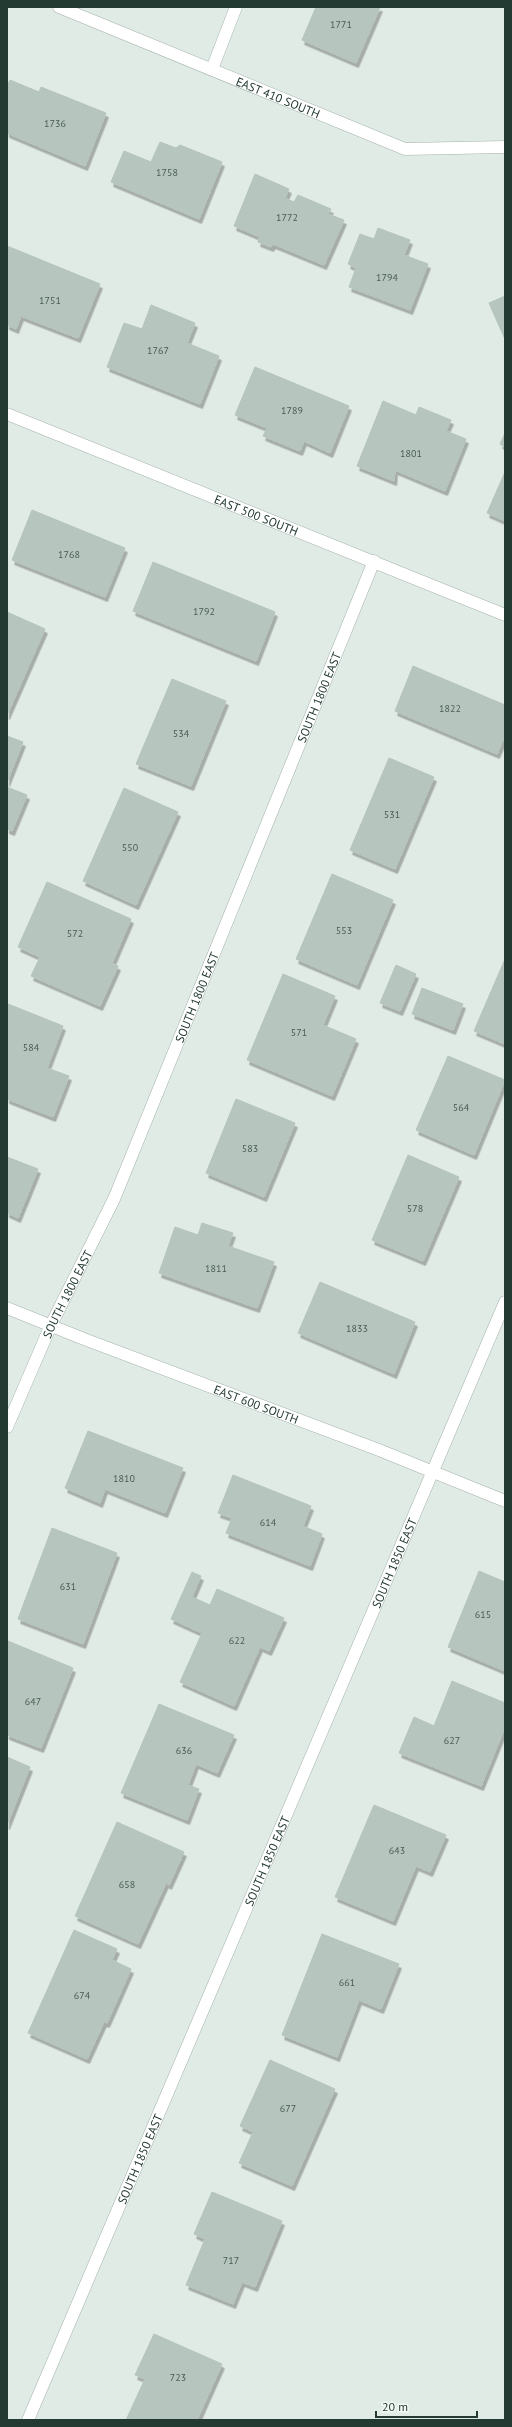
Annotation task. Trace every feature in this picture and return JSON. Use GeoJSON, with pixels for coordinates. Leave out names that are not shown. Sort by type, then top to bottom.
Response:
{"type":"FeatureCollection","features":[{"type":"Feature","properties":{"kind":"street","name":"EAST 410 SOUTH"},"geometry":{"type":"LineString","coordinates":[[59,7],[405,149],[505,147]]}},
{"type":"Feature","properties":{"kind":"street"},"geometry":{"type":"LineString","coordinates":[[212,69],[236,7]]}},
{"type":"Feature","properties":{"kind":"street","name":"EAST 500 SOUTH"},"geometry":{"type":"LineString","coordinates":[[7,414],[505,615]]}},
{"type":"Feature","properties":{"kind":"street","name":"SOUTH 1800 EAST"},"geometry":{"type":"LineString","coordinates":[[7,1427],[51,1325],[114,1199],[374,561]]}},
{"type":"Feature","properties":{"kind":"street","name":"SOUTH 1850 EAST"},"geometry":{"type":"LineString","coordinates":[[28,2420],[505,1302]]}},
{"type":"Feature","properties":{"kind":"street","name":"EAST 600 SOUTH"},"geometry":{"type":"LineString","coordinates":[[7,1308],[84,1339],[433,1471],[505,1501]]}},
{"type":"Feature","properties":{"kind":"building"},"geometry":{"type":"Polygon","coordinates":[[[316,7],[380,7],[356,63],[302,40],[316,7]]]}},
{"type":"Feature","properties":{"kind":"building"},"geometry":{"type":"Polygon","coordinates":[[[10,80],[39,92],[41,87],[106,113],[85,166],[7,133],[7,86],[10,80]]]}},
{"type":"Feature","properties":{"kind":"building"},"geometry":{"type":"Polygon","coordinates":[[[160,142],[176,148],[180,145],[222,162],[199,219],[111,182],[124,151],[151,162],[160,142]]]}},
{"type":"Feature","properties":{"kind":"building"},"geometry":{"type":"Polygon","coordinates":[[[255,174],[289,189],[285,198],[294,202],[298,195],[331,209],[328,214],[344,220],[324,265],[273,244],[271,247],[258,242],[260,237],[234,226],[255,174]]]}},
{"type":"Feature","properties":{"kind":"building"},"geometry":{"type":"Polygon","coordinates":[[[378,228],[410,240],[404,255],[428,264],[410,310],[349,287],[356,268],[348,264],[360,234],[374,239],[378,228]]]}},
{"type":"Feature","properties":{"kind":"building"},"geometry":{"type":"Polygon","coordinates":[[[7,246],[100,284],[78,338],[21,316],[16,329],[7,325],[7,246]]]}},
{"type":"Feature","properties":{"kind":"building"},"geometry":{"type":"Polygon","coordinates":[[[505,296],[505,339],[489,303],[505,296]]]}},
{"type":"Feature","properties":{"kind":"building"},"geometry":{"type":"Polygon","coordinates":[[[151,305],[195,323],[187,343],[219,356],[200,404],[107,367],[124,323],[142,329],[151,305]]]}},
{"type":"Feature","properties":{"kind":"building"},"geometry":{"type":"Polygon","coordinates":[[[255,367],[349,406],[330,453],[304,441],[300,451],[263,436],[267,428],[235,415],[255,367]]]}},
{"type":"Feature","properties":{"kind":"building"},"geometry":{"type":"Polygon","coordinates":[[[383,401],[416,415],[419,407],[451,420],[446,431],[466,439],[445,491],[395,470],[394,481],[357,466],[383,401]]]}},
{"type":"Feature","properties":{"kind":"building"},"geometry":{"type":"Polygon","coordinates":[[[505,433],[505,447],[500,444],[505,433]]]}},
{"type":"Feature","properties":{"kind":"building"},"geometry":{"type":"Polygon","coordinates":[[[505,472],[505,521],[487,513],[505,472]]]}},
{"type":"Feature","properties":{"kind":"building"},"geometry":{"type":"Polygon","coordinates":[[[32,510],[125,548],[105,597],[12,560],[32,510]]]}},
{"type":"Feature","properties":{"kind":"building"},"geometry":{"type":"Polygon","coordinates":[[[153,562],[275,612],[256,661],[133,611],[153,562]]]}},
{"type":"Feature","properties":{"kind":"building"},"geometry":{"type":"Polygon","coordinates":[[[7,612],[45,629],[7,715],[7,612]]]}},
{"type":"Feature","properties":{"kind":"building"},"geometry":{"type":"Polygon","coordinates":[[[413,666],[505,705],[505,735],[497,754],[395,711],[413,666]]]}},
{"type":"Feature","properties":{"kind":"building"},"geometry":{"type":"Polygon","coordinates":[[[172,679],[226,701],[191,786],[136,764],[172,679]]]}},
{"type":"Feature","properties":{"kind":"building"},"geometry":{"type":"Polygon","coordinates":[[[7,736],[23,742],[7,782],[7,736]]]}},
{"type":"Feature","properties":{"kind":"building"},"geometry":{"type":"Polygon","coordinates":[[[389,758],[434,777],[395,869],[350,850],[389,758]]]}},
{"type":"Feature","properties":{"kind":"building"},"geometry":{"type":"Polygon","coordinates":[[[7,787],[27,795],[12,831],[7,829],[7,787]]]}},
{"type":"Feature","properties":{"kind":"building"},"geometry":{"type":"Polygon","coordinates":[[[124,788],[178,812],[136,905],[83,881],[124,788]]]}},
{"type":"Feature","properties":{"kind":"building"},"geometry":{"type":"Polygon","coordinates":[[[332,874],[393,900],[357,985],[296,959],[332,874]]]}},
{"type":"Feature","properties":{"kind":"building"},"geometry":{"type":"Polygon","coordinates":[[[47,882],[131,919],[112,963],[118,966],[100,1006],[31,976],[40,957],[18,947],[47,882]]]}},
{"type":"Feature","properties":{"kind":"building"},"geometry":{"type":"Polygon","coordinates":[[[505,959],[505,1044],[474,1031],[505,959]]]}},
{"type":"Feature","properties":{"kind":"building"},"geometry":{"type":"Polygon","coordinates":[[[396,965],[416,974],[400,1011],[380,1003],[396,965]]]}},
{"type":"Feature","properties":{"kind":"building"},"geometry":{"type":"Polygon","coordinates":[[[283,974],[335,996],[323,1025],[356,1039],[332,1096],[247,1060],[283,974]]]}},
{"type":"Feature","properties":{"kind":"building"},"geometry":{"type":"Polygon","coordinates":[[[422,988],[463,1004],[453,1030],[412,1014],[422,988]]]}},
{"type":"Feature","properties":{"kind":"building"},"geometry":{"type":"Polygon","coordinates":[[[8,1004],[63,1026],[47,1068],[69,1076],[53,1117],[7,1099],[8,1004]]]}},
{"type":"Feature","properties":{"kind":"building"},"geometry":{"type":"Polygon","coordinates":[[[448,1056],[505,1080],[474,1155],[416,1130],[448,1056]]]}},
{"type":"Feature","properties":{"kind":"building"},"geometry":{"type":"Polygon","coordinates":[[[236,1099],[295,1123],[264,1197],[206,1173],[236,1099]]]}},
{"type":"Feature","properties":{"kind":"building"},"geometry":{"type":"Polygon","coordinates":[[[408,1155],[459,1177],[423,1261],[372,1240],[408,1155]]]}},
{"type":"Feature","properties":{"kind":"building"},"geometry":{"type":"Polygon","coordinates":[[[7,1157],[38,1169],[18,1218],[7,1213],[7,1157]]]}},
{"type":"Feature","properties":{"kind":"building"},"geometry":{"type":"Polygon","coordinates":[[[202,1223],[233,1233],[228,1246],[274,1262],[257,1308],[159,1273],[175,1227],[198,1235],[202,1223]]]}},
{"type":"Feature","properties":{"kind":"building"},"geometry":{"type":"Polygon","coordinates":[[[320,1282],[415,1322],[394,1374],[298,1333],[320,1282]]]}},
{"type":"Feature","properties":{"kind":"building"},"geometry":{"type":"Polygon","coordinates":[[[88,1431],[183,1468],[165,1513],[105,1489],[100,1503],[65,1488],[88,1431]]]}},
{"type":"Feature","properties":{"kind":"building"},"geometry":{"type":"Polygon","coordinates":[[[233,1475],[311,1506],[303,1526],[322,1534],[310,1566],[226,1533],[232,1518],[218,1513],[233,1475]]]}},
{"type":"Feature","properties":{"kind":"building"},"geometry":{"type":"Polygon","coordinates":[[[52,1528],[117,1553],[83,1644],[18,1619],[52,1528]]]}},
{"type":"Feature","properties":{"kind":"building"},"geometry":{"type":"Polygon","coordinates":[[[479,1571],[505,1582],[505,1671],[448,1647],[479,1571]]]}},
{"type":"Feature","properties":{"kind":"building"},"geometry":{"type":"Polygon","coordinates":[[[192,1572],[201,1576],[192,1597],[210,1605],[217,1589],[284,1618],[269,1651],[260,1647],[234,1706],[180,1682],[202,1633],[171,1619],[192,1572]]]}},
{"type":"Feature","properties":{"kind":"building"},"geometry":{"type":"Polygon","coordinates":[[[8,1641],[73,1668],[41,1748],[7,1735],[8,1641]]]}},
{"type":"Feature","properties":{"kind":"building"},"geometry":{"type":"Polygon","coordinates":[[[452,1681],[505,1703],[505,1727],[481,1786],[399,1753],[414,1717],[434,1726],[452,1681]]]}},
{"type":"Feature","properties":{"kind":"building"},"geometry":{"type":"Polygon","coordinates":[[[159,1704],[234,1735],[217,1773],[196,1764],[188,1785],[199,1789],[187,1820],[121,1793],[159,1704]]]}},
{"type":"Feature","properties":{"kind":"building"},"geometry":{"type":"Polygon","coordinates":[[[7,1757],[30,1767],[7,1825],[7,1757]]]}},
{"type":"Feature","properties":{"kind":"building"},"geometry":{"type":"Polygon","coordinates":[[[374,1805],[446,1835],[430,1872],[416,1866],[393,1921],[335,1897],[374,1805]]]}},
{"type":"Feature","properties":{"kind":"building"},"geometry":{"type":"Polygon","coordinates":[[[117,1822],[184,1852],[169,1885],[166,1883],[138,1944],[75,1916],[117,1822]]]}},
{"type":"Feature","properties":{"kind":"building"},"geometry":{"type":"Polygon","coordinates":[[[74,1930],[117,1949],[112,1960],[131,1969],[107,2023],[104,2022],[87,2059],[28,2033],[74,1930]]]}},
{"type":"Feature","properties":{"kind":"building"},"geometry":{"type":"Polygon","coordinates":[[[322,1934],[399,1964],[381,2009],[359,2000],[337,2057],[282,2035],[322,1934]]]}},
{"type":"Feature","properties":{"kind":"building"},"geometry":{"type":"Polygon","coordinates":[[[270,2060],[335,2089],[292,2186],[239,2163],[253,2132],[240,2126],[270,2060]]]}},
{"type":"Feature","properties":{"kind":"building"},"geometry":{"type":"Polygon","coordinates":[[[212,2192],[282,2221],[255,2287],[242,2282],[233,2304],[186,2285],[205,2239],[194,2234],[212,2192]]]}},
{"type":"Feature","properties":{"kind":"building"},"geometry":{"type":"Polygon","coordinates":[[[154,2334],[222,2364],[197,2420],[126,2420],[145,2379],[135,2375],[154,2334]]]}}]}
